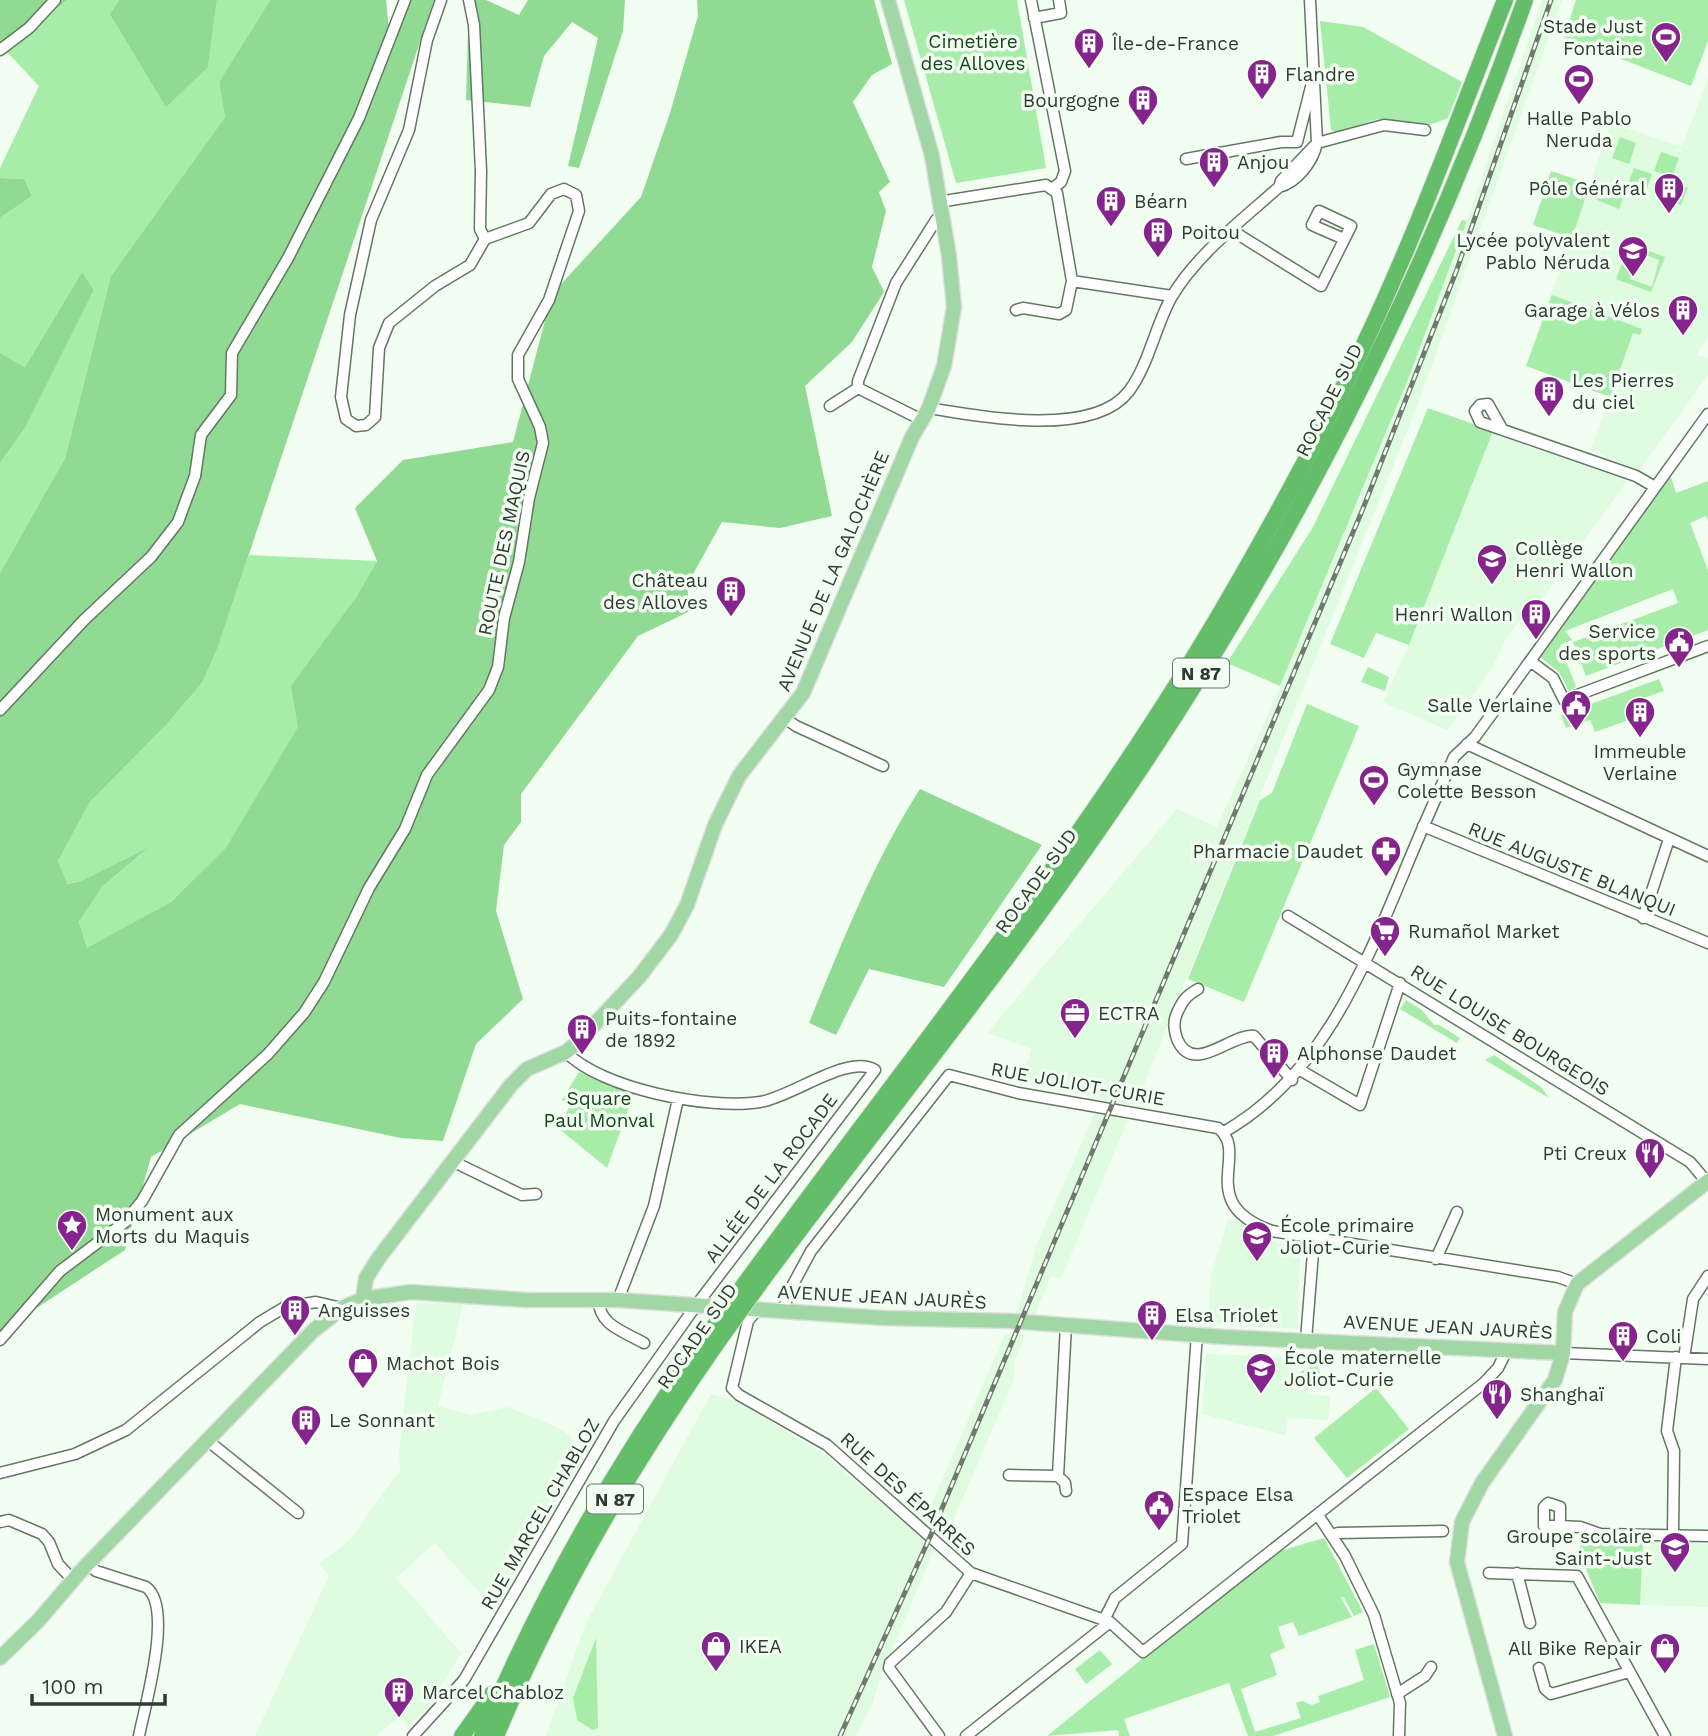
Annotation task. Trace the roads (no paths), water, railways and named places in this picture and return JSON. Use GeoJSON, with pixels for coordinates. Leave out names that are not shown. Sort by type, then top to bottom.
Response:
{"type":"FeatureCollection","features":[{"type":"Feature","properties":{"kind":"highway","name":"ROCADE SUD"},"geometry":{"type":"LineString","coordinates":[[482,1736],[523,1644],[597,1506],[712,1339],[1046,878],[1133,751],[1223,607],[1302,466],[1367,338],[1505,0]]}},
{"type":"Feature","properties":{"kind":"highway","name":"ROCADE SUD"},"geometry":{"type":"LineString","coordinates":[[756,1279],[1061,884],[1149,755],[1241,608],[1320,465],[1392,320],[1471,142],[1525,0]]}},
{"type":"Feature","properties":{"kind":"highway","name":"ROCADE SUD"},"geometry":{"type":"LineString","coordinates":[[496,1736],[569,1582],[631,1472],[712,1339]]}},
{"type":"Feature","properties":{"kind":"highway"},"geometry":{"type":"LineString","coordinates":[[462,1736],[523,1644]]}},
{"type":"Feature","properties":{"kind":"highway"},"geometry":{"type":"LineString","coordinates":[[506,1736],[526,1668]]}},
{"type":"Feature","properties":{"kind":"main road","name":"AVENUE DE LA GALOCHÈRE"},"geometry":{"type":"LineString","coordinates":[[363,1298],[366,1278],[371,1269],[520,1076],[533,1065],[566,1052],[631,986],[667,941],[687,905],[715,825],[739,776],[757,750],[786,719],[803,693],[886,498],[926,414],[949,348],[954,307],[950,266],[929,147],[888,0]]}},
{"type":"Feature","properties":{"kind":"main road"},"geometry":{"type":"LineString","coordinates":[[1505,1736],[1462,1581],[1458,1546],[1469,1503],[1555,1380],[1563,1353],[1562,1331],[1574,1290],[1708,1182]]}},
{"type":"Feature","properties":{"kind":"main road"},"geometry":{"type":"LineString","coordinates":[[371,1269],[374,1283],[388,1293]]}},
{"type":"Feature","properties":{"kind":"main road","name":"AVENUE JEAN JAURÈS"},"geometry":{"type":"LineString","coordinates":[[0,1658],[35,1615],[73,1580],[323,1322],[342,1308],[363,1298],[388,1293],[526,1300],[618,1300],[695,1307],[1563,1353]]}},
{"type":"Feature","properties":{"kind":"street"},"geometry":{"type":"LineString","coordinates":[[0,50],[29,29],[55,0]]}},
{"type":"Feature","properties":{"kind":"street"},"geometry":{"type":"LineString","coordinates":[[0,710],[84,620],[151,557],[178,522],[195,476],[201,435],[230,395],[232,354],[288,258],[359,118],[405,0]]}},
{"type":"Feature","properties":{"kind":"street"},"geometry":{"type":"LineString","coordinates":[[441,0],[427,40],[409,130],[371,220],[352,306],[341,397],[342,412],[351,424],[363,426],[374,416],[379,348],[389,323],[435,286],[470,265],[485,239],[480,229],[481,171],[474,25],[469,0]]}},
{"type":"Feature","properties":{"kind":"street"},"geometry":{"type":"LineString","coordinates":[[858,388],[858,381],[896,283],[936,220],[939,210],[1037,185],[1053,188],[1061,183],[1065,171],[1031,0]]}},
{"type":"Feature","properties":{"kind":"street"},"geometry":{"type":"LineString","coordinates":[[1034,18],[1061,13],[1059,0]]}},
{"type":"Feature","properties":{"kind":"street"},"geometry":{"type":"LineString","coordinates":[[858,388],[867,395],[926,414],[1022,419],[1073,417],[1107,410],[1130,389],[1172,296],[1231,230],[1279,187],[1288,185],[1314,156],[1317,143],[1310,0]]}},
{"type":"Feature","properties":{"kind":"street"},"geometry":{"type":"LineString","coordinates":[[1186,159],[1281,142],[1297,142],[1315,73]]}},
{"type":"Feature","properties":{"kind":"street"},"geometry":{"type":"LineString","coordinates":[[1317,143],[1374,126],[1425,130]]}},
{"type":"Feature","properties":{"kind":"street"},"geometry":{"type":"LineString","coordinates":[[1016,310],[1023,307],[1059,314],[1066,310],[1072,281],[1059,200],[1053,188]]}},
{"type":"Feature","properties":{"kind":"street","name":"ROUTE DES MAQUIS"},"geometry":{"type":"LineString","coordinates":[[0,1340],[60,1271],[125,1222],[142,1200],[179,1135],[268,1054],[304,1013],[333,965],[369,888],[405,829],[427,775],[478,708],[494,679],[504,618],[522,549],[528,498],[543,443],[540,427],[519,379],[518,355],[527,335],[543,316],[579,211],[579,202],[569,190],[559,190],[551,194],[529,223],[485,239]]}},
{"type":"Feature","properties":{"kind":"street"},"geometry":{"type":"LineString","coordinates":[[1231,230],[1321,286],[1344,239]]}},
{"type":"Feature","properties":{"kind":"street"},"geometry":{"type":"LineString","coordinates":[[1072,281],[1172,296]]}},
{"type":"Feature","properties":{"kind":"street"},"geometry":{"type":"LineString","coordinates":[[830,406],[858,388]]}},
{"type":"Feature","properties":{"kind":"street"},"geometry":{"type":"LineString","coordinates":[[1574,1290],[1558,1277],[1314,1240],[1255,1225],[1238,1212],[1227,1186],[1228,1146],[1224,1132],[1263,1107],[1292,1080],[1325,1036],[1365,962],[1454,757],[1467,744],[1530,661],[1708,414]]}},
{"type":"Feature","properties":{"kind":"street"},"geometry":{"type":"LineString","coordinates":[[1501,427],[1636,476],[1654,487]]}},
{"type":"Feature","properties":{"kind":"street"},"geometry":{"type":"LineString","coordinates":[[1530,661],[1553,678],[1564,700],[1708,646]]}},
{"type":"Feature","properties":{"kind":"street"},"geometry":{"type":"LineString","coordinates":[[786,719],[883,766]]}},
{"type":"Feature","properties":{"kind":"street"},"geometry":{"type":"LineString","coordinates":[[1467,744],[1708,856]]}},
{"type":"Feature","properties":{"kind":"street","name":"RUE AUGUSTE BLANQUI"},"geometry":{"type":"LineString","coordinates":[[1423,826],[1708,943]]}},
{"type":"Feature","properties":{"kind":"street"},"geometry":{"type":"LineString","coordinates":[[1643,918],[1669,839]]}},
{"type":"Feature","properties":{"kind":"street","name":"RUE LOUISE BOURGEOIS"},"geometry":{"type":"LineString","coordinates":[[1288,916],[1690,1162],[1708,1182]]}},
{"type":"Feature","properties":{"kind":"street"},"geometry":{"type":"LineString","coordinates":[[1300,1070],[1360,1105],[1400,983]]}},
{"type":"Feature","properties":{"kind":"street"},"geometry":{"type":"LineString","coordinates":[[1198,989],[1185,996],[1175,1018],[1180,1044],[1188,1050],[1205,1054],[1236,1040],[1254,1036],[1292,1080]]}},
{"type":"Feature","properties":{"kind":"street"},"geometry":{"type":"LineString","coordinates":[[566,1052],[600,1075],[678,1099],[654,1206],[618,1300]]}},
{"type":"Feature","properties":{"kind":"street","name":"ALLÉE DE LA ROCADE"},"geometry":{"type":"LineString","coordinates":[[678,1099],[714,1103],[759,1102],[784,1096],[839,1069],[863,1065],[875,1070],[695,1307]]}},
{"type":"Feature","properties":{"kind":"street","name":"RUE JOLIOT-CURIE"},"geometry":{"type":"LineString","coordinates":[[783,1311],[790,1290],[811,1251],[948,1075],[1018,1093],[1206,1125],[1224,1132]]}},
{"type":"Feature","properties":{"kind":"street"},"geometry":{"type":"LineString","coordinates":[[452,1161],[522,1195],[536,1194]]}},
{"type":"Feature","properties":{"kind":"street"},"geometry":{"type":"LineString","coordinates":[[1436,1259],[1457,1212]]}},
{"type":"Feature","properties":{"kind":"street"},"geometry":{"type":"LineString","coordinates":[[1306,1340],[1314,1240]]}},
{"type":"Feature","properties":{"kind":"street"},"geometry":{"type":"LineString","coordinates":[[1673,1534],[1674,1451],[1667,1432],[1693,1299],[1708,1276]]}},
{"type":"Feature","properties":{"kind":"street"},"geometry":{"type":"LineString","coordinates":[[599,1300],[598,1311],[603,1320],[644,1343]]}},
{"type":"Feature","properties":{"kind":"street"},"geometry":{"type":"LineString","coordinates":[[0,1473],[84,1451],[126,1430],[267,1317],[285,1307],[307,1303],[342,1308]]}},
{"type":"Feature","properties":{"kind":"street"},"geometry":{"type":"LineString","coordinates":[[307,1303],[323,1322]]}},
{"type":"Feature","properties":{"kind":"street","name":"RUE MARCEL CHABLOZ"},"geometry":{"type":"LineString","coordinates":[[413,1736],[464,1680],[614,1421],[695,1307]]}},
{"type":"Feature","properties":{"kind":"street","name":"RUE DES ÉPARRES"},"geometry":{"type":"LineString","coordinates":[[757,1310],[748,1321],[732,1388],[827,1445],[971,1573],[1107,1621],[1138,1650],[1150,1648],[1318,1515]]}},
{"type":"Feature","properties":{"kind":"street"},"geometry":{"type":"LineString","coordinates":[[1058,1476],[1066,1325]]}},
{"type":"Feature","properties":{"kind":"street"},"geometry":{"type":"LineString","coordinates":[[966,1736],[1107,1621],[1115,1598],[1182,1544],[1197,1334]]}},
{"type":"Feature","properties":{"kind":"street"},"geometry":{"type":"LineString","coordinates":[[1399,1736],[1400,1703],[1368,1600],[1333,1535],[1318,1515],[1484,1383],[1498,1368],[1507,1350]]}},
{"type":"Feature","properties":{"kind":"street"},"geometry":{"type":"LineString","coordinates":[[1563,1353],[1708,1359]]}},
{"type":"Feature","properties":{"kind":"street"},"geometry":{"type":"LineString","coordinates":[[207,1440],[298,1513]]}},
{"type":"Feature","properties":{"kind":"street"},"geometry":{"type":"LineString","coordinates":[[1009,1475],[1058,1476],[1065,1483],[1066,1491]]}},
{"type":"Feature","properties":{"kind":"street"},"geometry":{"type":"LineString","coordinates":[[0,1522],[9,1520],[42,1534],[58,1564],[73,1580]]}},
{"type":"Feature","properties":{"kind":"street"},"geometry":{"type":"LineString","coordinates":[[1560,1527],[1580,1527],[1600,1534],[1708,1536]]}},
{"type":"Feature","properties":{"kind":"street"},"geometry":{"type":"LineString","coordinates":[[1333,1535],[1443,1531]]}},
{"type":"Feature","properties":{"kind":"street"},"geometry":{"type":"LineString","coordinates":[[88,1564],[96,1571],[146,1587],[153,1592],[158,1604],[150,1681],[139,1736]]}},
{"type":"Feature","properties":{"kind":"street"},"geometry":{"type":"LineString","coordinates":[[939,1736],[888,1668],[890,1663],[946,1612],[971,1573]]}},
{"type":"Feature","properties":{"kind":"street"},"geometry":{"type":"LineString","coordinates":[[1489,1573],[1577,1576],[1665,1736]]}},
{"type":"Feature","properties":{"kind":"street"},"geometry":{"type":"LineString","coordinates":[[1517,1573],[1530,1623]]}},
{"type":"Feature","properties":{"kind":"street"},"geometry":{"type":"LineString","coordinates":[[1397,1694],[1424,1676],[1431,1667]]}},
{"type":"Feature","properties":{"kind":"street"},"geometry":{"type":"LineString","coordinates":[[1539,1668],[1545,1689],[1551,1694],[1629,1672]]}},
{"type":"Feature","properties":{"kind":"railway"},"geometry":{"type":"LineString","coordinates":[[840,1736],[930,1537],[1362,511],[1456,272],[1551,0]]}},
{"type":"Feature","properties":{"kind":"place","name":"Stade Just Fontaine"},"geometry":{"type":"Point","coordinates":[1666,64]}},
{"type":"Feature","properties":{"kind":"place","name":"Île-de-France"},"geometry":{"type":"Point","coordinates":[1089,70]}},
{"type":"Feature","properties":{"kind":"place","name":"Flandre"},"geometry":{"type":"Point","coordinates":[1262,101]}},
{"type":"Feature","properties":{"kind":"place","name":"Halle Pablo Neruda"},"geometry":{"type":"Point","coordinates":[1579,106]}},
{"type":"Feature","properties":{"kind":"place","name":"Bourgogne"},"geometry":{"type":"Point","coordinates":[1143,127]}},
{"type":"Feature","properties":{"kind":"place","name":"Anjou"},"geometry":{"type":"Point","coordinates":[1214,189]}},
{"type":"Feature","properties":{"kind":"place","name":"Pôle Général"},"geometry":{"type":"Point","coordinates":[1669,215]}},
{"type":"Feature","properties":{"kind":"place","name":"Béarn"},"geometry":{"type":"Point","coordinates":[1111,228]}},
{"type":"Feature","properties":{"kind":"place","name":"Poitou"},"geometry":{"type":"Point","coordinates":[1158,259]}},
{"type":"Feature","properties":{"kind":"place","name":"Lycée polyvalent Pablo Néruda"},"geometry":{"type":"Point","coordinates":[1633,278]}},
{"type":"Feature","properties":{"kind":"place","name":"Garage à Vélos"},"geometry":{"type":"Point","coordinates":[1683,337]}},
{"type":"Feature","properties":{"kind":"place","name":"Les Pierres du ciel"},"geometry":{"type":"Point","coordinates":[1549,418]}},
{"type":"Feature","properties":{"kind":"place","name":"Collège Henri Wallon"},"geometry":{"type":"Point","coordinates":[1492,586]}},
{"type":"Feature","properties":{"kind":"place","name":"Château des Alloves"},"geometry":{"type":"Point","coordinates":[731,618]}},
{"type":"Feature","properties":{"kind":"place","name":"Henri Wallon"},"geometry":{"type":"Point","coordinates":[1536,641]}},
{"type":"Feature","properties":{"kind":"place","name":"Service des sports"},"geometry":{"type":"Point","coordinates":[1679,669]}},
{"type":"Feature","properties":{"kind":"place","name":"Salle Verlaine"},"geometry":{"type":"Point","coordinates":[1576,732]}},
{"type":"Feature","properties":{"kind":"place","name":"Immeuble Verlaine"},"geometry":{"type":"Point","coordinates":[1640,739]}},
{"type":"Feature","properties":{"kind":"place","name":"Gymnase Colette Besson"},"geometry":{"type":"Point","coordinates":[1374,807]}},
{"type":"Feature","properties":{"kind":"place","name":"Pharmacie Daudet"},"geometry":{"type":"Point","coordinates":[1386,878]}},
{"type":"Feature","properties":{"kind":"place","name":"Rumañol Market"},"geometry":{"type":"Point","coordinates":[1385,958]}},
{"type":"Feature","properties":{"kind":"place","name":"ECTRA"},"geometry":{"type":"Point","coordinates":[1075,1040]}},
{"type":"Feature","properties":{"kind":"place","name":"Puits-fontaine de 1892"},"geometry":{"type":"Point","coordinates":[582,1056]}},
{"type":"Feature","properties":{"kind":"place","name":"Alphonse Daudet"},"geometry":{"type":"Point","coordinates":[1274,1080]}},
{"type":"Feature","properties":{"kind":"place","name":"Pti Creux"},"geometry":{"type":"Point","coordinates":[1650,1180]}},
{"type":"Feature","properties":{"kind":"place","name":"Monument aux Morts du Maquis"},"geometry":{"type":"Point","coordinates":[72,1252]}},
{"type":"Feature","properties":{"kind":"place","name":"École primaire Joliot-Curie"},"geometry":{"type":"Point","coordinates":[1257,1263]}},
{"type":"Feature","properties":{"kind":"place","name":"Anguisses"},"geometry":{"type":"Point","coordinates":[295,1337]}},
{"type":"Feature","properties":{"kind":"place","name":"Elsa Triolet"},"geometry":{"type":"Point","coordinates":[1152,1342]}},
{"type":"Feature","properties":{"kind":"place","name":"Coli"},"geometry":{"type":"Point","coordinates":[1623,1363]}},
{"type":"Feature","properties":{"kind":"place","name":"Machot Bois"},"geometry":{"type":"Point","coordinates":[363,1390]}},
{"type":"Feature","properties":{"kind":"place","name":"École maternelle Joliot-Curie"},"geometry":{"type":"Point","coordinates":[1261,1395]}},
{"type":"Feature","properties":{"kind":"place","name":"Shanghaï"},"geometry":{"type":"Point","coordinates":[1497,1421]}},
{"type":"Feature","properties":{"kind":"place","name":"Le Sonnant"},"geometry":{"type":"Point","coordinates":[306,1447]}},
{"type":"Feature","properties":{"kind":"place","name":"Espace Elsa Triolet"},"geometry":{"type":"Point","coordinates":[1159,1532]}},
{"type":"Feature","properties":{"kind":"place","name":"Groupe scolaire Saint-Just"},"geometry":{"type":"Point","coordinates":[1675,1574]}},
{"type":"Feature","properties":{"kind":"place","name":"IKEA"},"geometry":{"type":"Point","coordinates":[716,1673]}},
{"type":"Feature","properties":{"kind":"place","name":"All Bike Repair"},"geometry":{"type":"Point","coordinates":[1665,1675]}},
{"type":"Feature","properties":{"kind":"place","name":"Marcel Chabloz"},"geometry":{"type":"Point","coordinates":[399,1719]}},
{"type":"Feature","properties":{"kind":"park label","name":"Cimetière des Alloves"},"geometry":{"type":"Point","coordinates":[973,52]}},
{"type":"Feature","properties":{"kind":"park label","name":"Square Paul Monval"},"geometry":{"type":"Point","coordinates":[599,1109]}}]}
